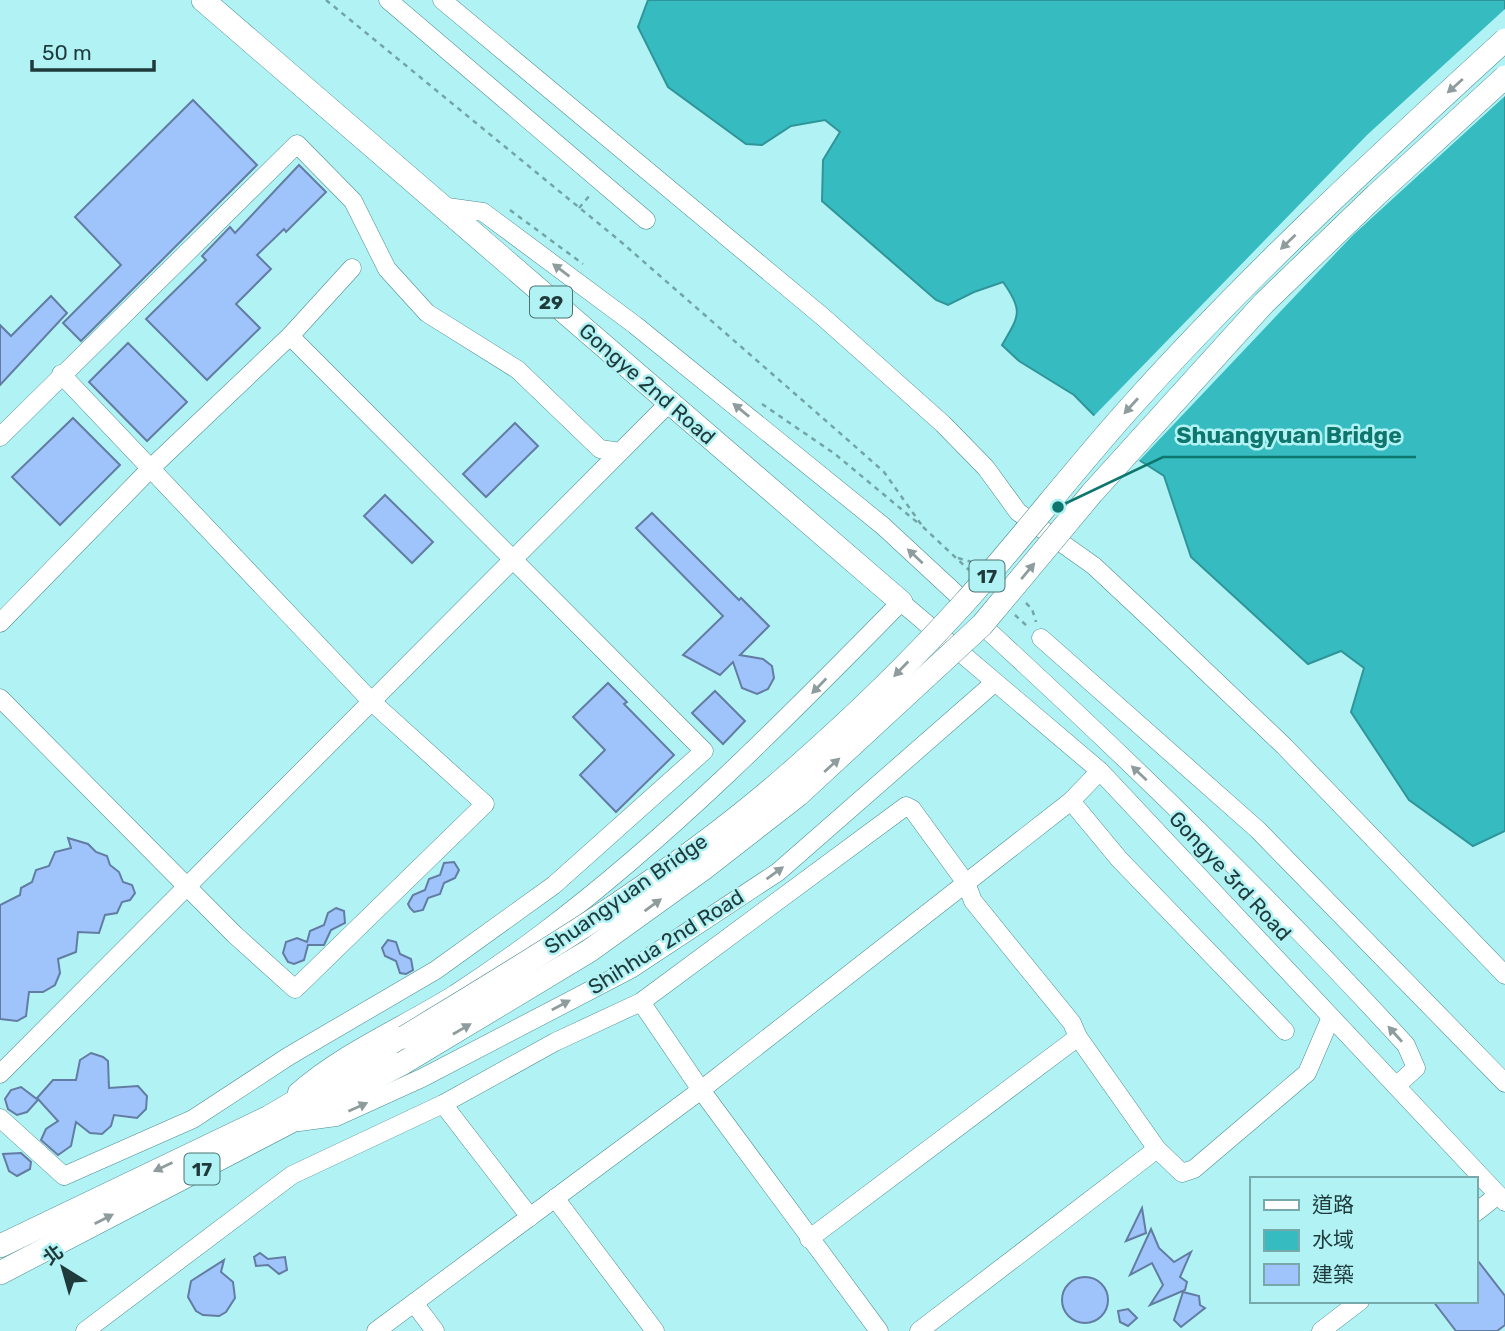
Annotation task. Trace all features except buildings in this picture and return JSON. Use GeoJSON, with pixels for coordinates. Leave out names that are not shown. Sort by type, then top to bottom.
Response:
{"type":"FeatureCollection","features":[{"type":"Feature","properties":{"kind":"main road","name":"Gongye 2nd Road"},"geometry":{"type":"LineString","coordinates":[[203,0],[901,602]]}},
{"type":"Feature","properties":{"kind":"main road","name":"Shuangyuan Bridge"},"geometry":{"type":"LineString","coordinates":[[269,1117],[533,958],[662,873],[785,778],[878,692],[965,602],[1072,472],[1254,275],[1505,40]]}},
{"type":"Feature","properties":{"kind":"main road","name":"Shuangyuan Bridge"},"geometry":{"type":"LineString","coordinates":[[402,1063],[589,951],[703,869],[798,795],[982,625],[1092,493],[1264,303],[1376,195],[1505,77]]}},
{"type":"Feature","properties":{"kind":"main road","name":"Shihhua 2nd Road"},"geometry":{"type":"LineString","coordinates":[[0,1273],[292,1123],[402,1063]]}},
{"type":"Feature","properties":{"kind":"main road","name":"17"},"geometry":{"type":"LineString","coordinates":[[0,1246],[269,1117]]}},
{"type":"Feature","properties":{"kind":"street"},"geometry":{"type":"LineString","coordinates":[[388,0],[646,220]]}},
{"type":"Feature","properties":{"kind":"street"},"geometry":{"type":"LineString","coordinates":[[442,0],[823,317],[943,424],[986,468],[1018,512],[1094,566],[1157,625],[1293,755],[1505,975]]}},
{"type":"Feature","properties":{"kind":"street"},"geometry":{"type":"LineString","coordinates":[[0,437],[297,144],[353,201],[387,269],[427,313],[518,370],[600,450],[620,452]]}},
{"type":"Feature","properties":{"kind":"street"},"geometry":{"type":"LineString","coordinates":[[440,206],[483,212],[635,325],[884,526],[965,602]]}},
{"type":"Feature","properties":{"kind":"street"},"geometry":{"type":"LineString","coordinates":[[0,623],[150,468],[290,336],[352,268]]}},
{"type":"Feature","properties":{"kind":"street"},"geometry":{"type":"LineString","coordinates":[[0,1118],[64,1176],[193,1119],[289,1056],[436,970],[543,893],[704,751],[290,336]]}},
{"type":"Feature","properties":{"kind":"street"},"geometry":{"type":"LineString","coordinates":[[0,698],[188,888],[295,989],[485,804],[372,702],[61,374]]}},
{"type":"Feature","properties":{"kind":"street"},"geometry":{"type":"LineString","coordinates":[[0,1074],[669,403]]}},
{"type":"Feature","properties":{"kind":"street"},"geometry":{"type":"LineString","coordinates":[[269,1117],[322,1070],[455,994],[542,933],[624,867],[766,739],[901,602]]}},
{"type":"Feature","properties":{"kind":"street","name":"Gongye 3rd Road"},"geometry":{"type":"LineString","coordinates":[[901,602],[993,683],[1100,771],[1502,1199]]}},
{"type":"Feature","properties":{"kind":"street"},"geometry":{"type":"LineString","coordinates":[[982,625],[1189,820],[1284,915],[1406,1045],[1416,1068],[1396,1086]]}},
{"type":"Feature","properties":{"kind":"street"},"geometry":{"type":"LineString","coordinates":[[1041,638],[1258,830],[1505,1083]]}},
{"type":"Feature","properties":{"kind":"street","name":"Shihhua 2nd Road"},"geometry":{"type":"LineString","coordinates":[[292,1123],[336,1117],[410,1083],[631,969],[778,872],[993,683]]}},
{"type":"Feature","properties":{"kind":"street"},"geometry":{"type":"LineString","coordinates":[[376,1331],[701,1090],[1071,801],[1100,771]]}},
{"type":"Feature","properties":{"kind":"street"},"geometry":{"type":"LineString","coordinates":[[1071,801],[1119,859],[1285,1031]]}},
{"type":"Feature","properties":{"kind":"street"},"geometry":{"type":"LineString","coordinates":[[85,1331],[292,1175],[443,1104],[555,1042],[642,1002],[906,806],[912,809],[967,883],[973,901],[1072,1023],[1078,1037],[1157,1149],[1182,1173],[1194,1169],[1307,1073],[1331,1017]]}},
{"type":"Feature","properties":{"kind":"street"},"geometry":{"type":"LineString","coordinates":[[642,1002],[701,1090],[808,1239],[879,1331]]}},
{"type":"Feature","properties":{"kind":"street"},"geometry":{"type":"LineString","coordinates":[[808,1239],[1078,1037]]}},
{"type":"Feature","properties":{"kind":"street"},"geometry":{"type":"LineString","coordinates":[[443,1104],[530,1217]]}},
{"type":"Feature","properties":{"kind":"street"},"geometry":{"type":"LineString","coordinates":[[919,1331],[1157,1149]]}},
{"type":"Feature","properties":{"kind":"street"},"geometry":{"type":"LineString","coordinates":[[555,1198],[655,1331]]}},
{"type":"Feature","properties":{"kind":"street"},"geometry":{"type":"LineString","coordinates":[[1477,1212],[1502,1199]]}},
{"type":"Feature","properties":{"kind":"street"},"geometry":{"type":"LineString","coordinates":[[414,1303],[435,1331]]}},
{"type":"Feature","properties":{"kind":"street"},"geometry":{"type":"LineString","coordinates":[[1321,1331],[1357,1303]]}},
{"type":"Feature","properties":{"kind":"path"},"geometry":{"type":"LineString","coordinates":[[326,0],[620,241],[839,432],[884,472],[923,527]]}},
{"type":"Feature","properties":{"kind":"path"},"geometry":{"type":"LineString","coordinates":[[1002,603],[1041,638]]}},
{"type":"Feature","properties":{"kind":"water"},"geometry":{"type":"Polygon","coordinates":[[[648,0],[1505,0],[1505,831],[1473,846],[1409,800],[1351,712],[1364,668],[1341,651],[1308,664],[1191,557],[1164,476],[1136,458],[1074,395],[1019,361],[1002,345],[1017,314],[1014,300],[1003,282],[948,305],[936,300],[822,201],[823,160],[840,132],[825,120],[791,126],[762,145],[746,144],[668,87],[638,27],[648,0]]]}},
{"type":"Feature","properties":{"kind":"pier"},"geometry":{"type":"Polygon","coordinates":[[[1505,9],[1505,96],[1352,236],[1137,463],[1133,461],[1092,418],[1367,135],[1505,9]]]}},
{"type":"Feature","properties":{"kind":"place","name":"Shuangyuan Bridge"},"geometry":{"type":"Point","coordinates":[1058,507]}}]}
